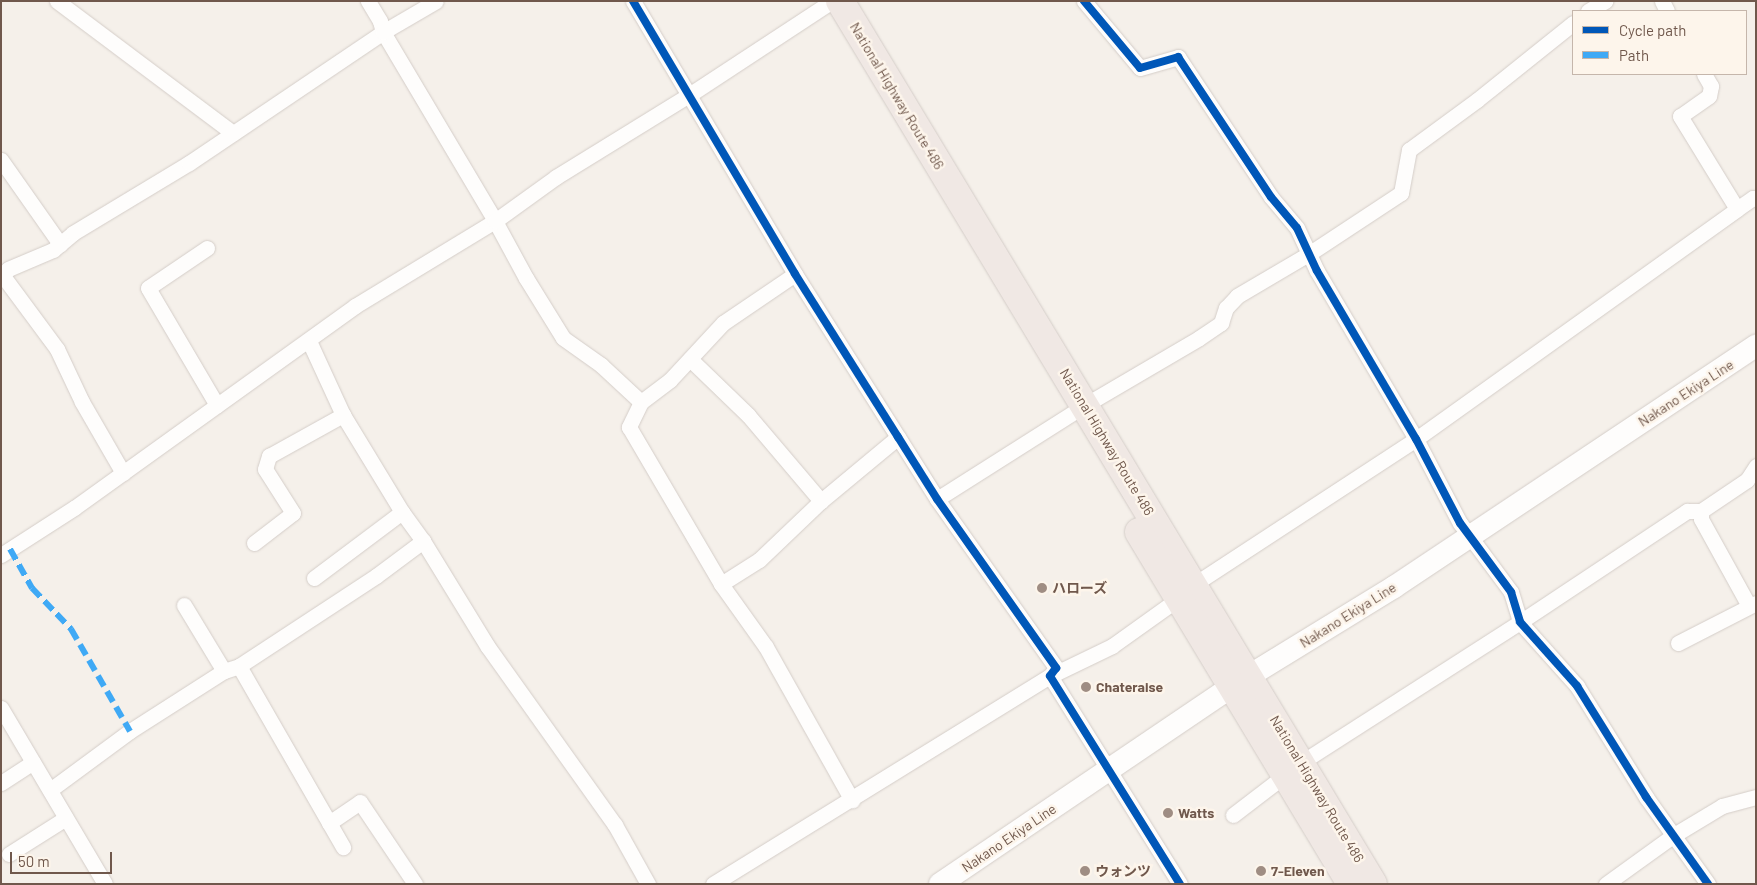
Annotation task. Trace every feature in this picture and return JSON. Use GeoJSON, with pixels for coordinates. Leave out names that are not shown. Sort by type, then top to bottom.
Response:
{"type":"FeatureCollection","features":[{"type":"Feature","properties":{"kind":"highway","name":"National Highway Route 486"},"geometry":{"type":"LineString","coordinates":[[829,3],[1078,410],[1240,682],[1294,768],[1374,884]]}},
{"type":"Feature","properties":{"kind":"highway","name":"National Highway Route 486"},"geometry":{"type":"LineString","coordinates":[[1294,768],[1351,884]]}},
{"type":"Feature","properties":{"kind":"main road","name":"Nakano Ekiya Line"},"geometry":{"type":"LineString","coordinates":[[940,884],[1240,682],[1394,587],[1756,346]]}},
{"type":"Feature","properties":{"kind":"street"},"geometry":{"type":"LineString","coordinates":[[57,1],[233,133]]}},
{"type":"Feature","properties":{"kind":"street"},"geometry":{"type":"LineString","coordinates":[[368,1],[380,21],[383,32],[563,338],[601,365],[641,402]]}},
{"type":"Feature","properties":{"kind":"street"},"geometry":{"type":"LineString","coordinates":[[123,472],[82,402],[57,350],[2,277],[8,270],[53,250],[73,233],[189,163],[383,32],[436,1]]}},
{"type":"Feature","properties":{"kind":"street"},"geometry":{"type":"LineString","coordinates":[[633,1],[795,274],[937,499],[1056,668],[1050,676]]}},
{"type":"Feature","properties":{"kind":"street"},"geometry":{"type":"LineString","coordinates":[[1084,1],[1140,68],[1178,57],[1271,197],[1297,228],[1317,271],[1416,439],[1468,537],[1511,592],[1520,622],[1577,686],[1646,797],[1708,884]]}},
{"type":"Feature","properties":{"kind":"street"},"geometry":{"type":"LineString","coordinates":[[1590,10],[1605,1]]}},
{"type":"Feature","properties":{"kind":"street"},"geometry":{"type":"LineString","coordinates":[[2,552],[123,472],[309,341],[355,306],[495,221],[556,177],[689,95],[829,3]]}},
{"type":"Feature","properties":{"kind":"street"},"geometry":{"type":"LineString","coordinates":[[937,499],[1221,323],[1226,308],[1237,296],[1310,253],[1401,193],[1409,150],[1477,100],[1572,24]]}},
{"type":"Feature","properties":{"kind":"street"},"geometry":{"type":"LineString","coordinates":[[1705,75],[1711,86],[1709,96],[1680,116],[1736,209]]}},
{"type":"Feature","properties":{"kind":"street"},"geometry":{"type":"LineString","coordinates":[[1,160],[60,244]]}},
{"type":"Feature","properties":{"kind":"street"},"geometry":{"type":"LineString","coordinates":[[713,884],[852,800],[1050,676],[1112,646],[1186,592],[1416,439],[1736,209],[1753,198],[1756,199]]}},
{"type":"Feature","properties":{"kind":"street"},"geometry":{"type":"LineString","coordinates":[[207,248],[148,288],[217,405]]}},
{"type":"Feature","properties":{"kind":"street"},"geometry":{"type":"LineString","coordinates":[[795,274],[723,323],[670,380],[641,402],[629,427],[721,584],[766,647],[852,800]]}},
{"type":"Feature","properties":{"kind":"street"},"geometry":{"type":"LineString","coordinates":[[309,341],[343,415],[402,512],[423,541],[488,647],[615,825],[648,884]]}},
{"type":"Feature","properties":{"kind":"street"},"geometry":{"type":"LineString","coordinates":[[690,359],[748,415],[821,501]]}},
{"type":"Feature","properties":{"kind":"street"},"geometry":{"type":"LineString","coordinates":[[254,542],[293,513],[264,469],[269,456],[343,415]]}},
{"type":"Feature","properties":{"kind":"street"},"geometry":{"type":"LineString","coordinates":[[721,584],[759,560],[821,501],[898,437]]}},
{"type":"Feature","properties":{"kind":"street"},"geometry":{"type":"LineString","coordinates":[[1232,816],[1294,768],[1688,511],[1700,511],[1747,480],[1756,466]]}},
{"type":"Feature","properties":{"kind":"street"},"geometry":{"type":"LineString","coordinates":[[1678,643],[1752,604],[1701,519],[1700,511]]}},
{"type":"Feature","properties":{"kind":"street"},"geometry":{"type":"LineString","coordinates":[[314,578],[402,512]]}},
{"type":"Feature","properties":{"kind":"street"},"geometry":{"type":"LineString","coordinates":[[50,790],[130,731],[224,671],[239,666],[376,576],[423,541]]}},
{"type":"Feature","properties":{"kind":"street"},"geometry":{"type":"LineString","coordinates":[[184,605],[224,671]]}},
{"type":"Feature","properties":{"kind":"street"},"geometry":{"type":"LineString","coordinates":[[239,666],[342,847]]}},
{"type":"Feature","properties":{"kind":"street"},"geometry":{"type":"LineString","coordinates":[[1050,676],[1180,884]]}},
{"type":"Feature","properties":{"kind":"street"},"geometry":{"type":"LineString","coordinates":[[1,708],[105,884]]}},
{"type":"Feature","properties":{"kind":"street"},"geometry":{"type":"LineString","coordinates":[[1,782],[34,762]]}},
{"type":"Feature","properties":{"kind":"street"},"geometry":{"type":"LineString","coordinates":[[1606,884],[1674,835],[1722,806],[1756,797]]}},
{"type":"Feature","properties":{"kind":"street"},"geometry":{"type":"LineString","coordinates":[[329,823],[360,802],[415,884]]}},
{"type":"Feature","properties":{"kind":"street"},"geometry":{"type":"LineString","coordinates":[[9,854],[66,818]]}},
{"type":"Feature","properties":{"kind":"marked path"},"geometry":{"type":"LineString","coordinates":[[10,549],[32,588],[71,629],[130,731]]}},
{"type":"Feature","properties":{"kind":"cycle path"},"geometry":{"type":"LineString","coordinates":[[633,1],[795,274],[937,499],[1056,668],[1050,676],[1180,884]]}},
{"type":"Feature","properties":{"kind":"cycle path"},"geometry":{"type":"LineString","coordinates":[[1084,1],[1140,68],[1178,57],[1271,197],[1297,228],[1317,271],[1416,439],[1460,523],[1511,592],[1520,622],[1577,686],[1646,797],[1708,884]]}},
{"type":"Feature","properties":{"kind":"place","name":"ハローズ"},"geometry":{"type":"Point","coordinates":[1042,588]}},
{"type":"Feature","properties":{"kind":"place","name":"Chateraise"},"geometry":{"type":"Point","coordinates":[1086,687]}},
{"type":"Feature","properties":{"kind":"place","name":"Watts"},"geometry":{"type":"Point","coordinates":[1168,813]}},
{"type":"Feature","properties":{"kind":"place","name":"ウォンツ"},"geometry":{"type":"Point","coordinates":[1085,871]}},
{"type":"Feature","properties":{"kind":"place","name":"7-Eleven"},"geometry":{"type":"Point","coordinates":[1261,871]}}]}
